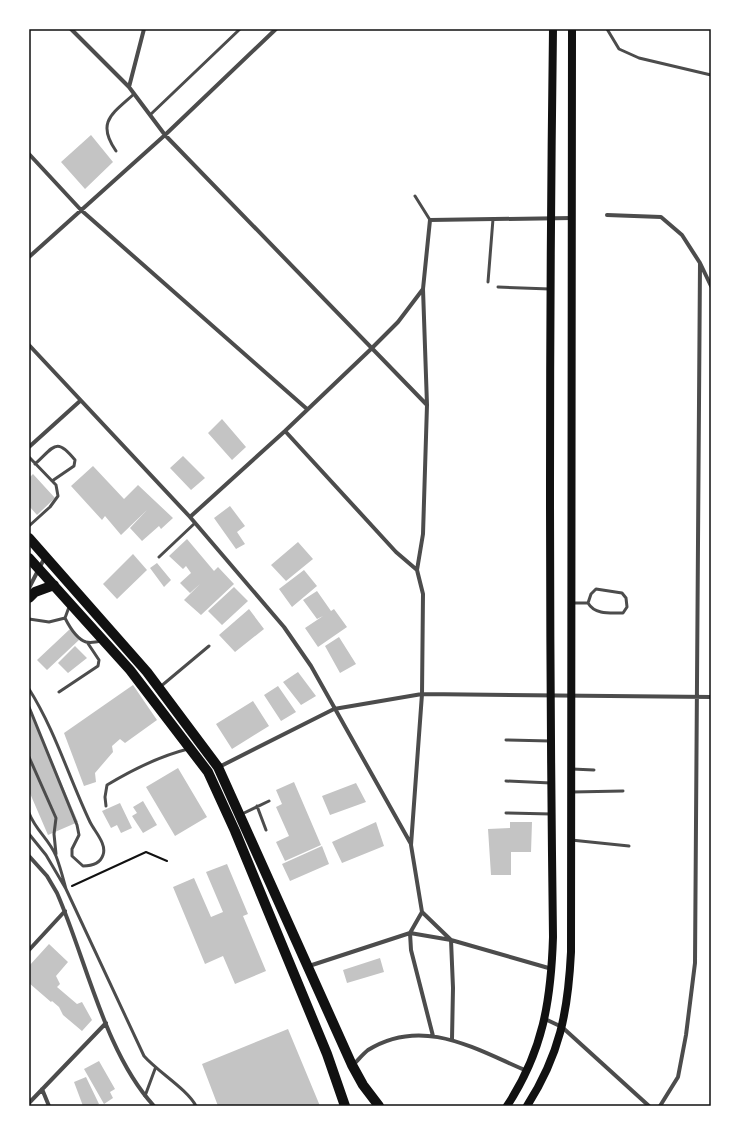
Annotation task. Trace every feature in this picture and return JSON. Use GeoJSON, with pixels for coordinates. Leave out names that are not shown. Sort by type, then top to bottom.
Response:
{"type":"FeatureCollection","features":[{"type":"Feature","properties":{"kind":"main road"},"geometry":{"type":"LineString","coordinates":[[507,1106],[527,1072],[545,1019],[550,995],[552,969],[550,695],[553,29]]}},
{"type":"Feature","properties":{"kind":"main road"},"geometry":{"type":"LineString","coordinates":[[527,1106],[539,1086],[554,1054],[562,1028],[569,991],[571,952],[573,218],[572,29]]}},
{"type":"Feature","properties":{"kind":"main road"},"geometry":{"type":"LineString","coordinates":[[29,538],[159,688],[218,767],[309,966],[352,1065],[362,1085],[379,1106]]}},
{"type":"Feature","properties":{"kind":"main road"},"geometry":{"type":"LineString","coordinates":[[29,558],[130,670],[208,772],[235,831],[327,1054],[345,1106]]}},
{"type":"Feature","properties":{"kind":"main road"},"geometry":{"type":"LineString","coordinates":[[29,598],[35,592],[54,585]]}},
{"type":"Feature","properties":{"kind":"main road"},"geometry":{"type":"LineString","coordinates":[[306,1006],[323,1000]]}},
{"type":"Feature","properties":{"kind":"street"},"geometry":{"type":"LineString","coordinates":[[71,29],[129,87],[165,134],[426,405]]}},
{"type":"Feature","properties":{"kind":"street"},"geometry":{"type":"LineString","coordinates":[[129,87],[144,29]]}},
{"type":"Feature","properties":{"kind":"street"},"geometry":{"type":"LineString","coordinates":[[29,257],[165,134],[276,29]]}},
{"type":"Feature","properties":{"kind":"street"},"geometry":{"type":"LineString","coordinates":[[29,154],[81,210],[307,409]]}},
{"type":"Feature","properties":{"kind":"street"},"geometry":{"type":"LineString","coordinates":[[606,215],[661,217],[682,235],[700,262],[711,286]]}},
{"type":"Feature","properties":{"kind":"street"},"geometry":{"type":"LineString","coordinates":[[452,1039],[453,988],[451,940],[422,912],[411,845],[422,694],[423,594],[417,570],[422,534],[426,405],[423,289],[430,220],[573,218]]}},
{"type":"Feature","properties":{"kind":"street"},"geometry":{"type":"LineString","coordinates":[[660,1106],[678,1077],[686,1036],[695,963],[700,262]]}},
{"type":"Feature","properties":{"kind":"street"},"geometry":{"type":"LineString","coordinates":[[190,517],[285,431],[371,349],[398,322],[423,289]]}},
{"type":"Feature","properties":{"kind":"street"},"geometry":{"type":"LineString","coordinates":[[29,345],[190,517],[284,627],[311,666],[411,845]]}},
{"type":"Feature","properties":{"kind":"street"},"geometry":{"type":"LineString","coordinates":[[29,447],[80,401]]}},
{"type":"Feature","properties":{"kind":"street"},"geometry":{"type":"LineString","coordinates":[[285,431],[396,552],[417,570]]}},
{"type":"Feature","properties":{"kind":"street"},"geometry":{"type":"LineString","coordinates":[[29,588],[46,556]]}},
{"type":"Feature","properties":{"kind":"street"},"geometry":{"type":"LineString","coordinates":[[218,767],[334,709],[422,694],[711,697]]}},
{"type":"Feature","properties":{"kind":"street"},"geometry":{"type":"LineString","coordinates":[[29,856],[47,876],[65,911],[106,1023],[125,1064],[145,1096],[154,1106]]}},
{"type":"Feature","properties":{"kind":"street"},"geometry":{"type":"LineString","coordinates":[[29,950],[65,911]]}},
{"type":"Feature","properties":{"kind":"street"},"geometry":{"type":"LineString","coordinates":[[422,912],[410,933],[416,971],[433,1036]]}},
{"type":"Feature","properties":{"kind":"street"},"geometry":{"type":"LineString","coordinates":[[309,966],[410,933],[451,940],[552,969]]}},
{"type":"Feature","properties":{"kind":"street"},"geometry":{"type":"LineString","coordinates":[[545,1019],[562,1028],[649,1106]]}},
{"type":"Feature","properties":{"kind":"street"},"geometry":{"type":"LineString","coordinates":[[29,1103],[106,1023]]}},
{"type":"Feature","properties":{"kind":"street"},"geometry":{"type":"LineString","coordinates":[[352,1065],[368,1050],[387,1042],[411,1035],[452,1039],[527,1072]]}},
{"type":"Feature","properties":{"kind":"street"},"geometry":{"type":"LineString","coordinates":[[42,1089],[49,1106]]}},
{"type":"Feature","properties":{"kind":"lane"},"geometry":{"type":"LineString","coordinates":[[150,115],[240,29]]}},
{"type":"Feature","properties":{"kind":"lane"},"geometry":{"type":"LineString","coordinates":[[607,29],[619,49],[639,58],[711,75]]}},
{"type":"Feature","properties":{"kind":"lane"},"geometry":{"type":"LineString","coordinates":[[116,151],[109,141],[106,128],[107,121],[134,94]]}},
{"type":"Feature","properties":{"kind":"lane"},"geometry":{"type":"LineString","coordinates":[[415,196],[430,220]]}},
{"type":"Feature","properties":{"kind":"lane"},"geometry":{"type":"LineString","coordinates":[[488,282],[494,219]]}},
{"type":"Feature","properties":{"kind":"lane"},"geometry":{"type":"LineString","coordinates":[[498,287],[551,290]]}},
{"type":"Feature","properties":{"kind":"lane"},"geometry":{"type":"LineString","coordinates":[[35,464],[55,446],[60,446],[67,450],[75,460],[74,466],[52,481]]}},
{"type":"Feature","properties":{"kind":"lane"},"geometry":{"type":"LineString","coordinates":[[29,457],[58,489],[58,496],[50,507],[29,526]]}},
{"type":"Feature","properties":{"kind":"lane"},"geometry":{"type":"LineString","coordinates":[[159,557],[195,523]]}},
{"type":"Feature","properties":{"kind":"lane"},"geometry":{"type":"LineString","coordinates":[[596,589],[622,593],[628,607],[623,613],[601,613],[591,609],[588,603],[590,594],[596,589]]}},
{"type":"Feature","properties":{"kind":"lane"},"geometry":{"type":"LineString","coordinates":[[70,603],[65,618],[69,626],[82,640],[87,642],[104,641]]}},
{"type":"Feature","properties":{"kind":"lane"},"geometry":{"type":"LineString","coordinates":[[572,603],[588,603]]}},
{"type":"Feature","properties":{"kind":"lane"},"geometry":{"type":"LineString","coordinates":[[29,619],[49,622],[65,618]]}},
{"type":"Feature","properties":{"kind":"lane"},"geometry":{"type":"LineString","coordinates":[[59,692],[98,666],[99,660],[87,642]]}},
{"type":"Feature","properties":{"kind":"lane"},"geometry":{"type":"LineString","coordinates":[[159,688],[209,646]]}},
{"type":"Feature","properties":{"kind":"lane"},"geometry":{"type":"LineString","coordinates":[[29,689],[43,711],[89,821],[101,840],[103,855],[99,862],[91,866],[83,866],[76,862],[72,856],[72,849],[79,835],[77,825],[29,707]]}},
{"type":"Feature","properties":{"kind":"lane"},"geometry":{"type":"LineString","coordinates":[[506,740],[550,741]]}},
{"type":"Feature","properties":{"kind":"lane"},"geometry":{"type":"LineString","coordinates":[[106,806],[105,797],[108,785],[136,770],[176,752],[190,748]]}},
{"type":"Feature","properties":{"kind":"lane"},"geometry":{"type":"LineString","coordinates":[[29,757],[56,818],[54,834],[56,856],[66,889]]}},
{"type":"Feature","properties":{"kind":"lane"},"geometry":{"type":"LineString","coordinates":[[572,769],[594,770]]}},
{"type":"Feature","properties":{"kind":"lane"},"geometry":{"type":"LineString","coordinates":[[506,781],[551,783]]}},
{"type":"Feature","properties":{"kind":"lane"},"geometry":{"type":"LineString","coordinates":[[572,792],[623,791]]}},
{"type":"Feature","properties":{"kind":"lane"},"geometry":{"type":"LineString","coordinates":[[240,815],[269,801]]}},
{"type":"Feature","properties":{"kind":"lane"},"geometry":{"type":"LineString","coordinates":[[257,806],[266,830]]}},
{"type":"Feature","properties":{"kind":"lane"},"geometry":{"type":"LineString","coordinates":[[29,813],[34,826],[48,842],[56,856]]}},
{"type":"Feature","properties":{"kind":"lane"},"geometry":{"type":"LineString","coordinates":[[506,814],[551,814]]}},
{"type":"Feature","properties":{"kind":"lane"},"geometry":{"type":"LineString","coordinates":[[29,834],[46,855],[66,889],[144,1056],[155,1069],[192,1098],[196,1106]]}},
{"type":"Feature","properties":{"kind":"lane"},"geometry":{"type":"LineString","coordinates":[[571,840],[629,846]]}},
{"type":"Feature","properties":{"kind":"lane"},"geometry":{"type":"LineString","coordinates":[[145,1096],[155,1069]]}},
{"type":"Feature","properties":{"kind":"path"},"geometry":{"type":"LineString","coordinates":[[66,889],[146,852],[168,861]]}},
{"type":"Feature","properties":{"kind":"building"},"geometry":{"type":"Polygon","coordinates":[[[91,135],[113,162],[85,189],[61,162],[91,135]]]}},
{"type":"Feature","properties":{"kind":"building"},"geometry":{"type":"Polygon","coordinates":[[[222,419],[246,447],[232,460],[208,433],[222,419]]]}},
{"type":"Feature","properties":{"kind":"building"},"geometry":{"type":"Polygon","coordinates":[[[183,456],[205,478],[191,490],[170,468],[183,456]]]}},
{"type":"Feature","properties":{"kind":"building"},"geometry":{"type":"Polygon","coordinates":[[[93,466],[124,499],[138,485],[173,518],[161,529],[159,526],[142,541],[130,528],[147,510],[121,535],[105,516],[102,520],[71,486],[93,466]]]}},
{"type":"Feature","properties":{"kind":"building"},"geometry":{"type":"Polygon","coordinates":[[[33,474],[55,498],[37,515],[29,506],[29,478],[33,474]]]}},
{"type":"Feature","properties":{"kind":"building"},"geometry":{"type":"Polygon","coordinates":[[[230,506],[245,526],[237,532],[245,544],[236,549],[214,518],[230,506]]]}},
{"type":"Feature","properties":{"kind":"building"},"geometry":{"type":"Polygon","coordinates":[[[187,539],[214,571],[218,567],[234,584],[201,615],[184,600],[200,584],[190,593],[180,583],[191,573],[186,566],[183,569],[169,556],[187,539]]]}},
{"type":"Feature","properties":{"kind":"building"},"geometry":{"type":"Polygon","coordinates":[[[298,542],[313,559],[286,581],[271,565],[298,542]]]}},
{"type":"Feature","properties":{"kind":"building"},"geometry":{"type":"Polygon","coordinates":[[[133,554],[147,570],[117,599],[103,584],[133,554]]]}},
{"type":"Feature","properties":{"kind":"building"},"geometry":{"type":"Polygon","coordinates":[[[157,563],[171,580],[164,587],[150,568],[157,563]]]}},
{"type":"Feature","properties":{"kind":"building"},"geometry":{"type":"Polygon","coordinates":[[[304,570],[317,586],[292,607],[279,589],[304,570]]]}},
{"type":"Feature","properties":{"kind":"building"},"geometry":{"type":"Polygon","coordinates":[[[234,587],[248,601],[222,625],[208,611],[234,587]]]}},
{"type":"Feature","properties":{"kind":"building"},"geometry":{"type":"Polygon","coordinates":[[[317,591],[331,611],[334,609],[347,627],[318,647],[305,628],[323,616],[317,619],[303,600],[317,591]]]}},
{"type":"Feature","properties":{"kind":"building"},"geometry":{"type":"Polygon","coordinates":[[[249,609],[264,629],[235,652],[219,635],[249,609]]]}},
{"type":"Feature","properties":{"kind":"building"},"geometry":{"type":"Polygon","coordinates":[[[70,629],[80,639],[47,670],[37,660],[70,629]]]}},
{"type":"Feature","properties":{"kind":"building"},"geometry":{"type":"Polygon","coordinates":[[[339,637],[356,664],[340,673],[325,646],[339,637]]]}},
{"type":"Feature","properties":{"kind":"building"},"geometry":{"type":"Polygon","coordinates":[[[75,646],[87,658],[68,673],[58,663],[75,646]]]}},
{"type":"Feature","properties":{"kind":"building"},"geometry":{"type":"Polygon","coordinates":[[[298,672],[316,696],[301,705],[283,682],[298,672]]]}},
{"type":"Feature","properties":{"kind":"building"},"geometry":{"type":"Polygon","coordinates":[[[133,685],[157,720],[125,743],[120,739],[112,746],[113,752],[95,773],[96,782],[84,786],[64,733],[133,685]]]}},
{"type":"Feature","properties":{"kind":"building"},"geometry":{"type":"Polygon","coordinates":[[[278,686],[296,712],[281,721],[264,695],[278,686]]]}},
{"type":"Feature","properties":{"kind":"building"},"geometry":{"type":"Polygon","coordinates":[[[253,701],[269,726],[232,749],[216,724],[253,701]]]}},
{"type":"Feature","properties":{"kind":"building"},"geometry":{"type":"Polygon","coordinates":[[[29,707],[78,822],[48,835],[29,791],[29,707]]]}},
{"type":"Feature","properties":{"kind":"building"},"geometry":{"type":"Polygon","coordinates":[[[178,768],[207,817],[175,836],[146,787],[178,768]]]}},
{"type":"Feature","properties":{"kind":"building"},"geometry":{"type":"Polygon","coordinates":[[[294,782],[321,845],[285,861],[276,842],[289,836],[276,807],[282,804],[276,790],[294,782]]]}},
{"type":"Feature","properties":{"kind":"building"},"geometry":{"type":"Polygon","coordinates":[[[356,783],[366,802],[330,815],[322,796],[356,783]]]}},
{"type":"Feature","properties":{"kind":"building"},"geometry":{"type":"Polygon","coordinates":[[[143,801],[157,825],[143,833],[132,816],[137,813],[133,807],[143,801]]]}},
{"type":"Feature","properties":{"kind":"building"},"geometry":{"type":"Polygon","coordinates":[[[120,803],[132,828],[121,833],[117,825],[111,828],[102,811],[120,803]]]}},
{"type":"Feature","properties":{"kind":"building"},"geometry":{"type":"Polygon","coordinates":[[[376,822],[384,846],[342,863],[332,842],[376,822]]]}},
{"type":"Feature","properties":{"kind":"building"},"geometry":{"type":"Polygon","coordinates":[[[510,822],[532,822],[531,852],[511,852],[511,875],[491,875],[488,829],[510,828],[510,822]]]}},
{"type":"Feature","properties":{"kind":"building"},"geometry":{"type":"Polygon","coordinates":[[[322,846],[329,864],[290,881],[282,864],[322,846]]]}},
{"type":"Feature","properties":{"kind":"building"},"geometry":{"type":"Polygon","coordinates":[[[227,864],[248,914],[243,916],[266,971],[235,984],[223,956],[205,964],[173,887],[194,878],[211,917],[223,912],[206,872],[227,864]]]}},
{"type":"Feature","properties":{"kind":"building"},"geometry":{"type":"Polygon","coordinates":[[[49,944],[68,962],[56,976],[60,984],[57,987],[77,1004],[82,1002],[92,1020],[82,1031],[63,1015],[59,1007],[29,983],[29,966],[49,944]]]}},
{"type":"Feature","properties":{"kind":"building"},"geometry":{"type":"Polygon","coordinates":[[[380,958],[384,972],[347,983],[343,970],[380,958]]]}},
{"type":"Feature","properties":{"kind":"building"},"geometry":{"type":"Polygon","coordinates":[[[288,1029],[320,1106],[218,1106],[202,1064],[288,1029]]]}},
{"type":"Feature","properties":{"kind":"building"},"geometry":{"type":"Polygon","coordinates":[[[99,1061],[115,1089],[110,1092],[113,1098],[104,1104],[84,1069],[99,1061]]]}},
{"type":"Feature","properties":{"kind":"building"},"geometry":{"type":"Polygon","coordinates":[[[86,1077],[99,1104],[95,1106],[83,1106],[74,1082],[86,1077]]]}}]}
